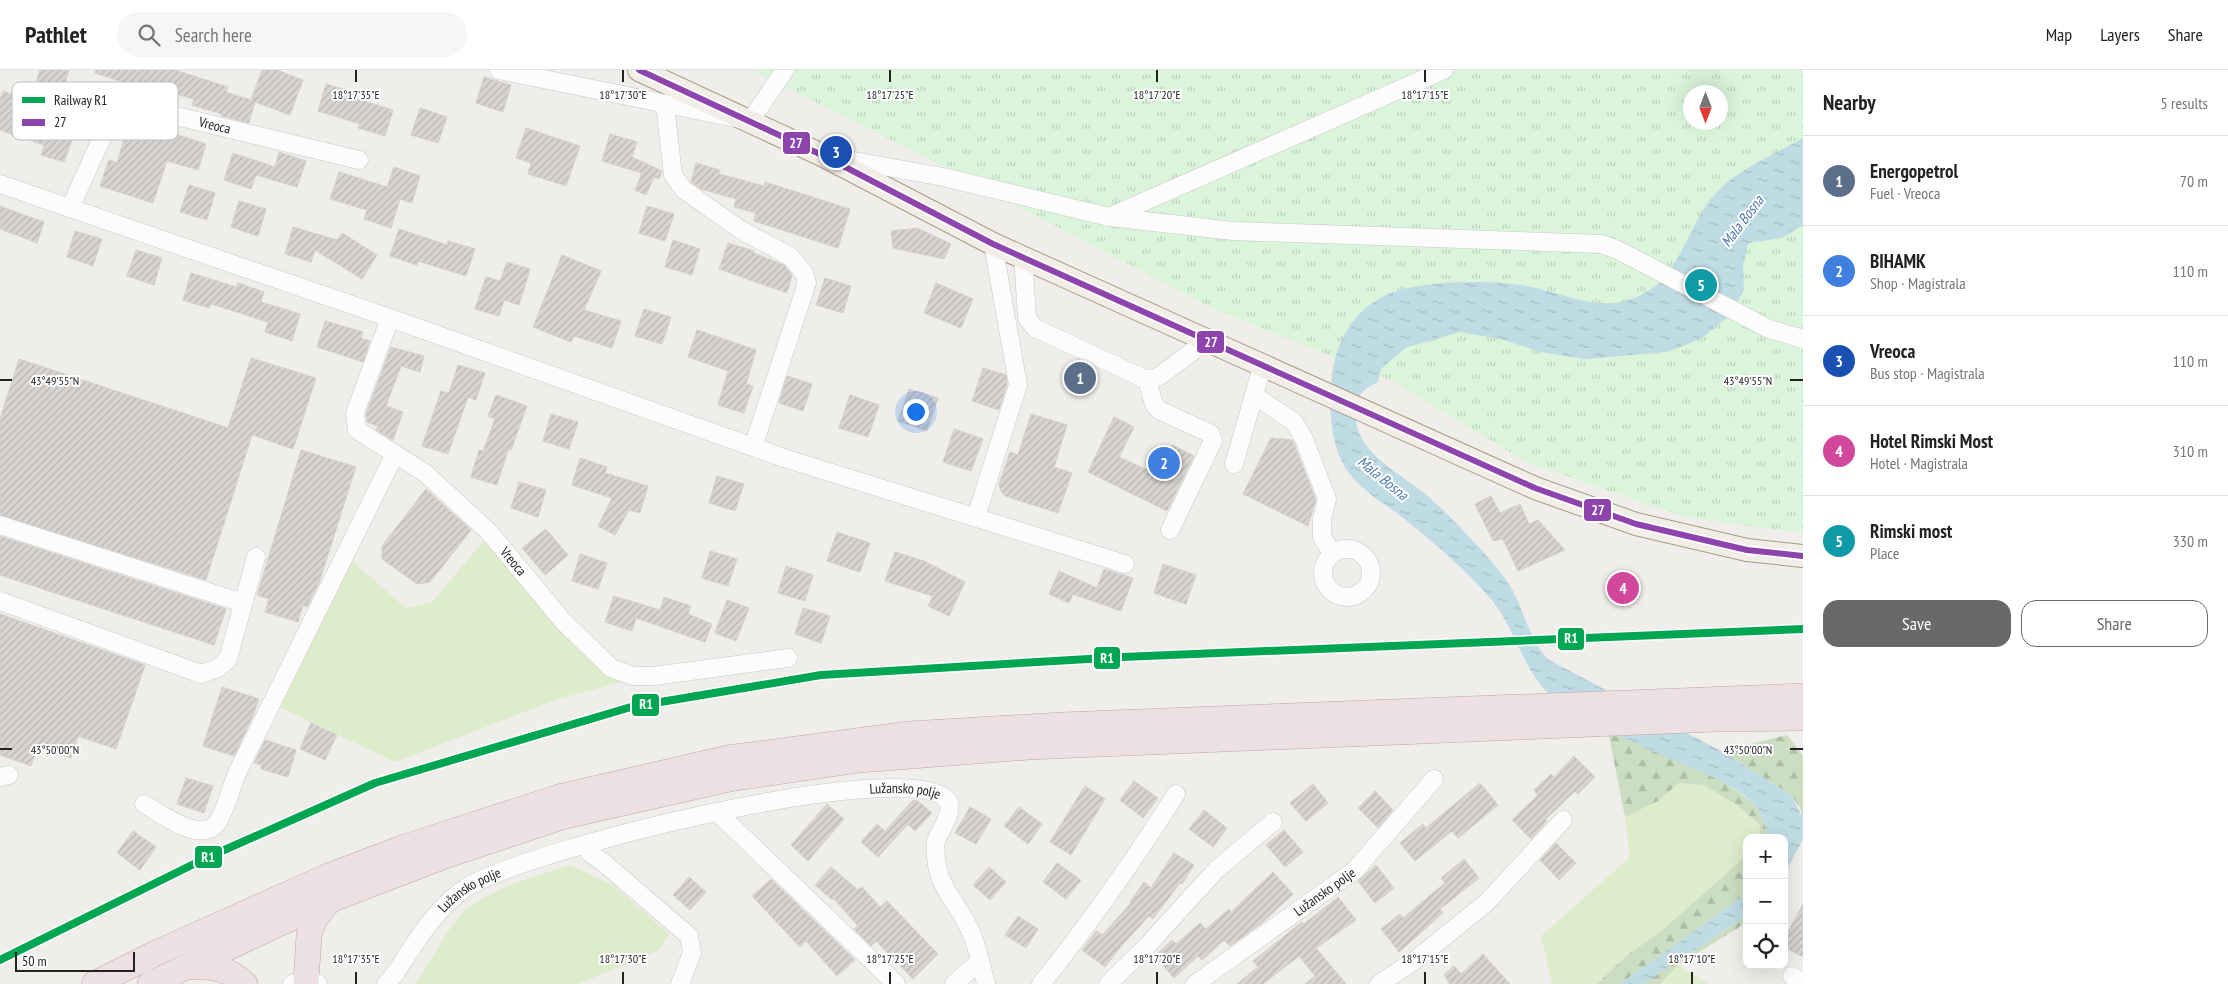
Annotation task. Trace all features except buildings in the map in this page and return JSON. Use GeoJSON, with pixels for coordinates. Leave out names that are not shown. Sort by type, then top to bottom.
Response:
{"type":"FeatureCollection","features":[{"type":"Feature","properties":{"kind":"highway"},"geometry":{"type":"LineString","coordinates":[[150,984],[330,900],[442,857],[565,816],[728,779],[859,760],[1028,747],[1560,726],[1803,696]]}},
{"type":"Feature","properties":{"kind":"highway"},"geometry":{"type":"LineString","coordinates":[[94,984],[156,953],[326,876],[405,847],[560,797],[728,758],[909,734],[1062,725],[1541,705],[1713,708],[1803,718]]}},
{"type":"Feature","properties":{"kind":"highway"},"geometry":{"type":"LineString","coordinates":[[306,983],[309,935],[314,920],[330,900]]}},
{"type":"Feature","properties":{"kind":"highway"},"geometry":{"type":"LineString","coordinates":[[187,967],[208,966],[224,969],[245,984]]}},
{"type":"Feature","properties":{"kind":"main road"},"geometry":{"type":"LineString","coordinates":[[639,70],[824,156],[993,244],[1535,488],[1636,524],[1746,550],[1803,556]]}},
{"type":"Feature","properties":{"kind":"street"},"geometry":{"type":"LineString","coordinates":[[499,70],[750,121],[785,70]]}},
{"type":"Feature","properties":{"kind":"street"},"geometry":{"type":"LineString","coordinates":[[1109,217],[1444,70]]}},
{"type":"Feature","properties":{"kind":"street"},"geometry":{"type":"LineString","coordinates":[[665,105],[673,175],[684,190],[742,230],[792,257],[804,273],[807,283],[753,447]]}},
{"type":"Feature","properties":{"kind":"street","name":"Vreoca"},"geometry":{"type":"LineString","coordinates":[[178,116],[359,160]]}},
{"type":"Feature","properties":{"kind":"street","name":"Vreoca"},"geometry":{"type":"LineString","coordinates":[[70,208],[101,140]]}},
{"type":"Feature","properties":{"kind":"street"},"geometry":{"type":"LineString","coordinates":[[824,156],[943,177],[1109,217],[1233,231],[1601,244],[1618,250],[1769,329],[1803,339]]}},
{"type":"Feature","properties":{"kind":"street"},"geometry":{"type":"LineString","coordinates":[[0,184],[390,318],[753,447],[1125,564]]}},
{"type":"Feature","properties":{"kind":"street"},"geometry":{"type":"LineString","coordinates":[[976,518],[1018,385],[993,244]]}},
{"type":"Feature","properties":{"kind":"street"},"geometry":{"type":"LineString","coordinates":[[1023,256],[1027,318],[1035,328],[1147,380],[1158,377],[1208,340]]}},
{"type":"Feature","properties":{"kind":"street","name":"Vreoca"},"geometry":{"type":"LineString","coordinates":[[390,318],[354,413],[357,430],[425,473],[489,532],[562,621],[611,668],[633,676],[654,676],[788,658]]}},
{"type":"Feature","properties":{"kind":"street"},"geometry":{"type":"LineString","coordinates":[[1234,464],[1254,395],[1268,367]]}},
{"type":"Feature","properties":{"kind":"street"},"geometry":{"type":"LineString","coordinates":[[1147,380],[1154,404],[1159,410],[1211,434],[1213,441],[1170,530]]}},
{"type":"Feature","properties":{"kind":"street"},"geometry":{"type":"LineString","coordinates":[[1254,395],[1294,422],[1304,439],[1327,499],[1322,519],[1322,537],[1332,553]]}},
{"type":"Feature","properties":{"kind":"street"},"geometry":{"type":"LineString","coordinates":[[144,804],[189,830],[201,831],[214,827],[220,820],[237,773],[395,454]]}},
{"type":"Feature","properties":{"kind":"street"},"geometry":{"type":"LineString","coordinates":[[0,524],[243,603]]}},
{"type":"Feature","properties":{"kind":"street"},"geometry":{"type":"LineString","coordinates":[[0,601],[201,674],[218,668],[228,659],[256,556]]}},
{"type":"Feature","properties":{"kind":"street","name":"Lužansko polje"},"geometry":{"type":"LineString","coordinates":[[1195,984],[1355,870],[1434,779]]}},
{"type":"Feature","properties":{"kind":"street","name":"Lužansko polje"},"geometry":{"type":"LineString","coordinates":[[386,984],[449,900],[489,876],[639,829],[717,812],[867,788],[908,787],[930,791],[943,796],[947,800],[949,810],[936,842],[937,864],[941,883],[969,927],[986,984]]}},
{"type":"Feature","properties":{"kind":"street"},"geometry":{"type":"LineString","coordinates":[[1041,984],[1083,932],[1130,866],[1176,794]]}},
{"type":"Feature","properties":{"kind":"street"},"geometry":{"type":"LineString","coordinates":[[717,812],[896,984]]}},
{"type":"Feature","properties":{"kind":"street"},"geometry":{"type":"LineString","coordinates":[[1379,984],[1398,979],[1414,961],[1486,903],[1563,820]]}},
{"type":"Feature","properties":{"kind":"street"},"geometry":{"type":"LineString","coordinates":[[1108,984],[1146,948],[1216,870],[1273,822]]}},
{"type":"Feature","properties":{"kind":"street"},"geometry":{"type":"LineString","coordinates":[[587,845],[594,857],[604,863],[689,936],[692,953],[680,984]]}},
{"type":"Feature","properties":{"kind":"street"},"geometry":{"type":"LineString","coordinates":[[954,984],[980,961]]}},
{"type":"Feature","properties":{"kind":"green space"},"geometry":{"type":"Polygon","coordinates":[[[751,70],[1803,70],[1803,533],[1685,517],[1526,462],[1393,381],[1212,308],[907,148],[751,70]]]}},
{"type":"Feature","properties":{"kind":"green space"},"geometry":{"type":"Polygon","coordinates":[[[488,536],[633,679],[555,700],[395,762],[275,705],[310,646],[350,559],[406,608],[432,602],[488,536]]]}},
{"type":"Feature","properties":{"kind":"green space"},"geometry":{"type":"Polygon","coordinates":[[[1608,731],[1686,764],[1727,784],[1755,806],[1764,821],[1768,834],[1759,834],[1760,825],[1737,805],[1704,785],[1679,783],[1658,801],[1625,817],[1608,731]]]}},
{"type":"Feature","properties":{"kind":"green space"},"geometry":{"type":"Polygon","coordinates":[[[1787,735],[1803,755],[1803,819],[1800,808],[1791,795],[1721,751],[1787,735]]]}},
{"type":"Feature","properties":{"kind":"green space"},"geometry":{"type":"Polygon","coordinates":[[[1679,783],[1704,785],[1737,805],[1760,825],[1759,834],[1743,834],[1743,859],[1666,927],[1625,957],[1597,984],[1552,984],[1541,936],[1630,857],[1625,817],[1658,801],[1679,783]]]}},
{"type":"Feature","properties":{"kind":"green space"},"geometry":{"type":"Polygon","coordinates":[[[1743,859],[1743,896],[1620,984],[1597,984],[1625,957],[1666,927],[1743,859]]]}},
{"type":"Feature","properties":{"kind":"green space"},"geometry":{"type":"Polygon","coordinates":[[[570,865],[613,885],[669,934],[659,950],[578,984],[416,984],[449,930],[470,907],[483,898],[511,885],[570,865]]]}},
{"type":"Feature","properties":{"kind":"green space"},"geometry":{"type":"Polygon","coordinates":[[[1743,918],[1743,924],[1738,928],[1678,965],[1660,984],[1643,984],[1743,918]]]}},
{"type":"Feature","properties":{"kind":"green space"},"geometry":{"type":"Polygon","coordinates":[[[1678,965],[1709,984],[1660,984],[1678,965]]]}},
{"type":"Feature","properties":{"kind":"water","name":"Mala Bosna"},"geometry":{"type":"Polygon","coordinates":[[[1803,138],[1803,225],[1782,238],[1748,243],[1743,267],[1744,290],[1729,316],[1703,337],[1667,352],[1585,359],[1541,352],[1504,340],[1460,332],[1405,348],[1381,369],[1378,382],[1362,392],[1358,399],[1356,423],[1361,437],[1369,449],[1392,470],[1418,488],[1439,506],[1504,577],[1516,597],[1535,641],[1549,660],[1721,751],[1791,795],[1803,818],[1803,839],[1788,867],[1788,834],[1768,834],[1759,811],[1743,794],[1715,778],[1602,728],[1570,710],[1545,690],[1528,665],[1500,611],[1491,599],[1472,578],[1440,549],[1362,487],[1348,471],[1338,452],[1332,430],[1330,396],[1334,362],[1342,339],[1362,311],[1382,297],[1396,291],[1414,287],[1456,282],[1517,284],[1598,303],[1620,302],[1640,295],[1656,285],[1668,272],[1705,207],[1717,192],[1726,183],[1758,162],[1803,138]]]}},
{"type":"Feature","properties":{"kind":"water"},"geometry":{"type":"Polygon","coordinates":[[[1743,896],[1743,918],[1643,984],[1620,984],[1743,896]]]}},
{"type":"Feature","properties":{"kind":"rail line","name":"R1"},"geometry":{"type":"LineString","coordinates":[[0,960],[204,859],[375,783],[631,707],[821,675],[1122,657],[1803,629]]}},
{"type":"Feature","properties":{"kind":"transit line","name":"27"},"geometry":{"type":"LineString","coordinates":[[639,70],[824,156],[993,244],[1535,488],[1636,524],[1747,550],[1803,556]]}},
{"type":"Feature","properties":{"kind":"place","name":"Vreoca"},"geometry":{"type":"Point","coordinates":[836,152]}},
{"type":"Feature","properties":{"kind":"place","name":"Rimski most"},"geometry":{"type":"Point","coordinates":[1701,285]}},
{"type":"Feature","properties":{"kind":"place","name":"Energopetrol"},"geometry":{"type":"Point","coordinates":[1080,378]}},
{"type":"Feature","properties":{"kind":"place","name":"BIHAMK"},"geometry":{"type":"Point","coordinates":[1164,463]}},
{"type":"Feature","properties":{"kind":"place","name":"Hotel Rimski Most"},"geometry":{"type":"Point","coordinates":[1623,588]}}]}
